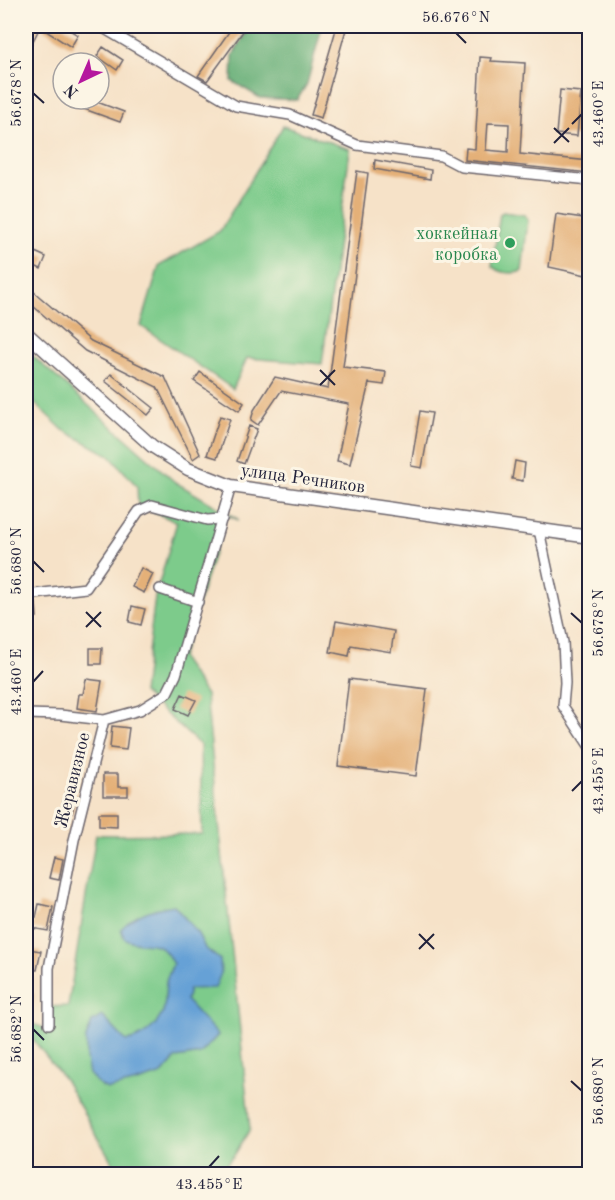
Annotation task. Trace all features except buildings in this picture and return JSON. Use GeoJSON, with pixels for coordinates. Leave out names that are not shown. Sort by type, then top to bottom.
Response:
{"type":"FeatureCollection","features":[{"type":"Feature","properties":{"kind":"street"},"geometry":{"type":"LineString","coordinates":[[100,26],[236,106],[290,115],[357,145],[441,156],[462,167],[590,180]]}},
{"type":"Feature","properties":{"kind":"street","name":"улица Речников"},"geometry":{"type":"LineString","coordinates":[[26,333],[152,446],[188,469],[231,486],[590,537]]}},
{"type":"Feature","properties":{"kind":"street","name":"Жеравизное"},"geometry":{"type":"LineString","coordinates":[[49,1024],[49,968],[74,840],[104,720],[140,711],[167,693],[177,675],[231,486]]}},
{"type":"Feature","properties":{"kind":"street"},"geometry":{"type":"LineString","coordinates":[[26,595],[86,588],[139,511],[152,505],[207,520],[222,519]]}},
{"type":"Feature","properties":{"kind":"street"},"geometry":{"type":"LineString","coordinates":[[539,530],[563,642],[565,683],[562,706],[590,747]]}},
{"type":"Feature","properties":{"kind":"street"},"geometry":{"type":"LineString","coordinates":[[160,589],[198,602]]}},
{"type":"Feature","properties":{"kind":"street"},"geometry":{"type":"LineString","coordinates":[[26,714],[104,720]]}},
{"type":"Feature","properties":{"kind":"green space"},"geometry":{"type":"Polygon","coordinates":[[[250,26],[325,26],[321,30],[307,84],[297,100],[260,98],[232,81],[233,55],[250,26]]]}},
{"type":"Feature","properties":{"kind":"green space"},"geometry":{"type":"Polygon","coordinates":[[[283,126],[350,149],[322,364],[247,358],[233,389],[141,326],[159,266],[220,231],[283,126]]]}},
{"type":"Feature","properties":{"kind":"green space","name":"хоккейная коробка"},"geometry":{"type":"Polygon","coordinates":[[[503,212],[525,215],[528,220],[522,271],[502,272],[492,266],[500,214],[503,212]]]}},
{"type":"Feature","properties":{"kind":"green space"},"geometry":{"type":"Polygon","coordinates":[[[26,350],[175,482],[239,520],[226,515],[181,658],[206,695],[250,1129],[235,1154],[218,1174],[119,1174],[64,1079],[26,1032],[26,1022],[48,1029],[48,1007],[68,1006],[96,835],[202,834],[200,745],[143,693],[155,597],[177,522],[138,506],[137,486],[109,455],[63,430],[26,395],[26,350]],[[174,905],[152,942],[166,950],[173,964],[167,980],[163,1012],[148,1031],[137,1038],[126,1041],[102,1016],[99,1085],[108,1089],[162,1074],[176,1058],[200,1054],[218,1035],[186,1001],[189,989],[200,987],[220,960],[205,948],[198,934],[174,905]]]}},
{"type":"Feature","properties":{"kind":"water"},"geometry":{"type":"Polygon","coordinates":[[[174,905],[198,934],[205,948],[220,960],[221,973],[215,988],[189,989],[186,1000],[218,1035],[200,1054],[176,1058],[162,1074],[108,1089],[99,1085],[89,1074],[86,1038],[92,1022],[102,1016],[126,1041],[143,1035],[153,1027],[163,1012],[167,980],[173,964],[162,948],[157,945],[132,942],[124,938],[121,929],[145,912],[174,905]]]}},
{"type":"Feature","properties":{"kind":"place","name":"хоккейная коробка"},"geometry":{"type":"Point","coordinates":[510,243]}}]}
